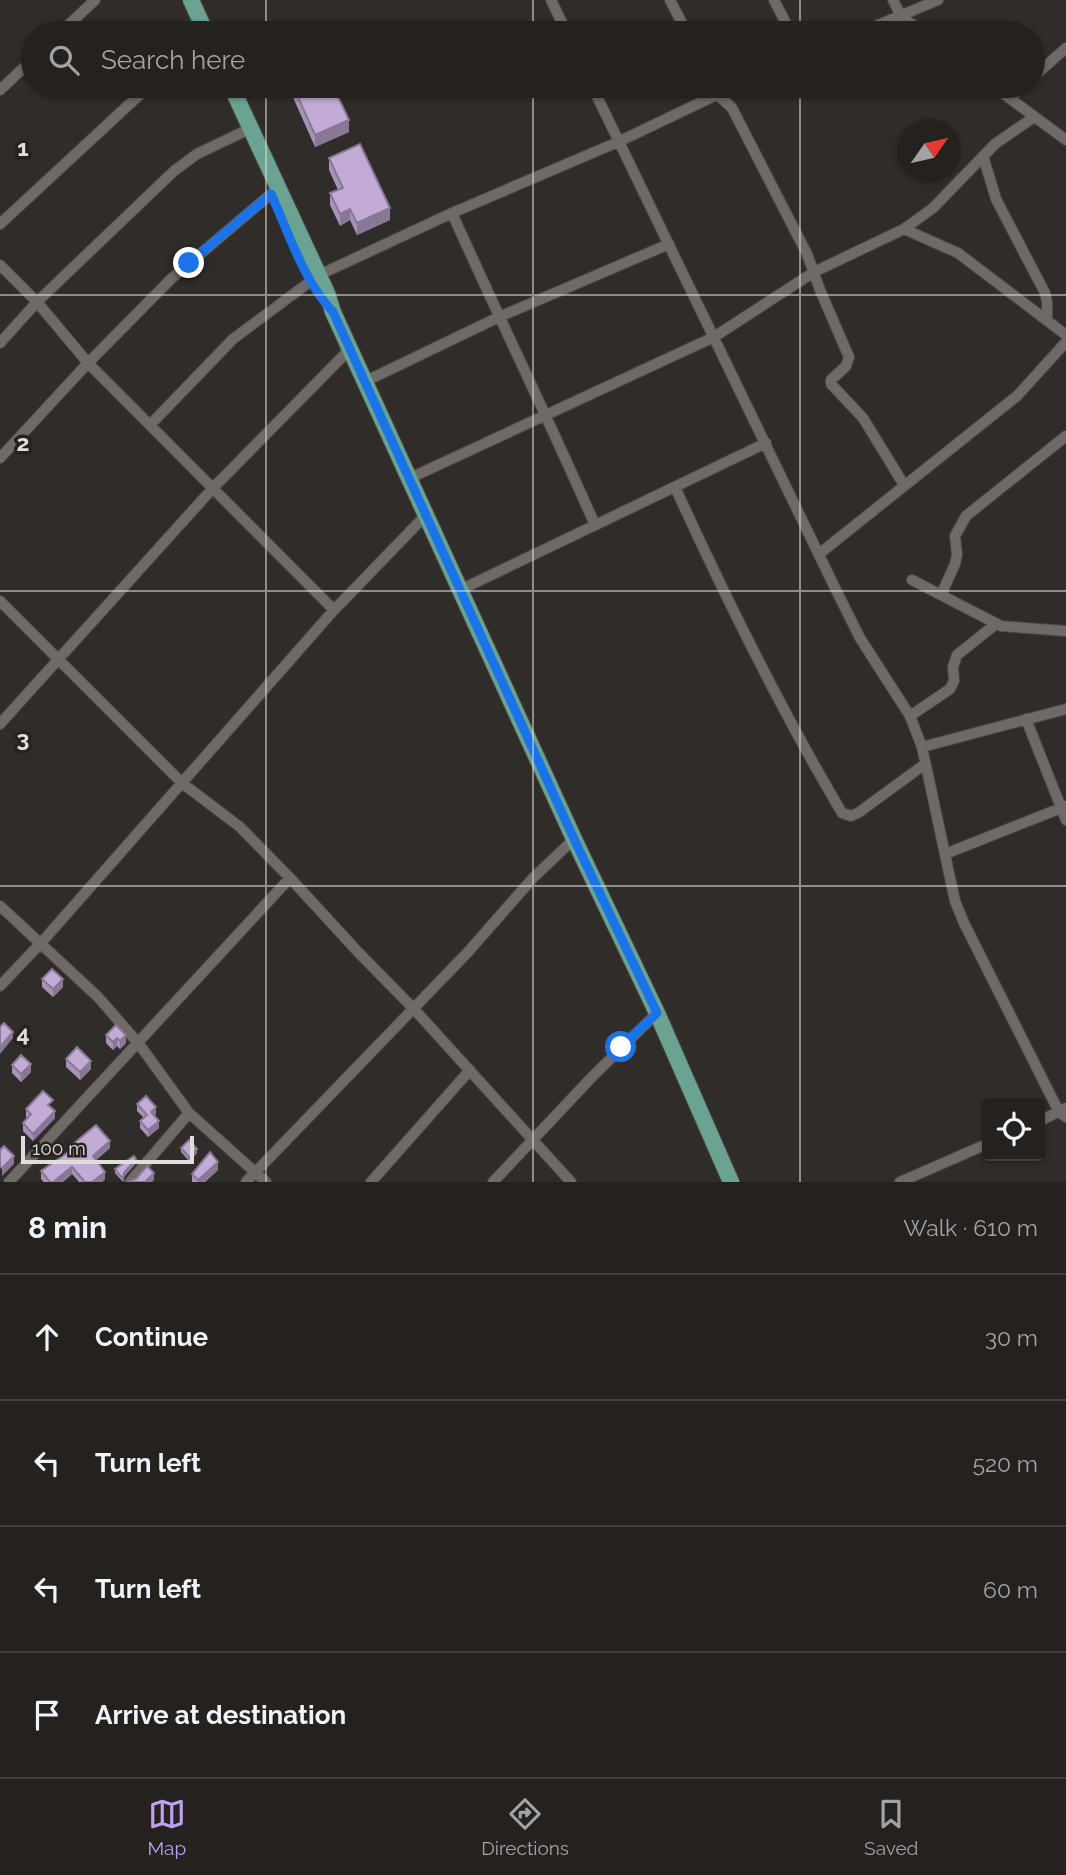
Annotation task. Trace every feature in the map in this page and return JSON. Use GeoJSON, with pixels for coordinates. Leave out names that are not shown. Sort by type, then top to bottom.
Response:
{"type":"FeatureCollection","features":[{"type":"Feature","properties":{"kind":"main road"},"geometry":{"type":"LineString","coordinates":[[181,0],[191,21]]}},
{"type":"Feature","properties":{"kind":"main road"},"geometry":{"type":"LineString","coordinates":[[191,0],[201,21]]}},
{"type":"Feature","properties":{"kind":"main road"},"geometry":{"type":"LineString","coordinates":[[227,98],[271,194],[315,278]]}},
{"type":"Feature","properties":{"kind":"main road"},"geometry":{"type":"LineString","coordinates":[[235,98],[315,278],[319,297],[333,312],[574,839],[657,1013],[731,1182]]}},
{"type":"Feature","properties":{"kind":"street"},"geometry":{"type":"LineString","coordinates":[[73,21],[95,0]]}},
{"type":"Feature","properties":{"kind":"street"},"geometry":{"type":"LineString","coordinates":[[551,0],[561,21]]}},
{"type":"Feature","properties":{"kind":"street"},"geometry":{"type":"LineString","coordinates":[[670,0],[681,21]]}},
{"type":"Feature","properties":{"kind":"street"},"geometry":{"type":"LineString","coordinates":[[774,0],[785,21]]}},
{"type":"Feature","properties":{"kind":"street"},"geometry":{"type":"LineString","coordinates":[[893,0],[901,16],[908,21]]}},
{"type":"Feature","properties":{"kind":"street"},"geometry":{"type":"LineString","coordinates":[[889,21],[937,0]]}},
{"type":"Feature","properties":{"kind":"street"},"geometry":{"type":"LineString","coordinates":[[1045,66],[1066,48]]}},
{"type":"Feature","properties":{"kind":"street"},"geometry":{"type":"LineString","coordinates":[[0,90],[21,70]]}},
{"type":"Feature","properties":{"kind":"street"},"geometry":{"type":"LineString","coordinates":[[0,224],[136,98]]}},
{"type":"Feature","properties":{"kind":"street"},"geometry":{"type":"LineString","coordinates":[[598,98],[860,638],[910,716],[922,747],[955,901],[1064,1113],[1045,1119]]}},
{"type":"Feature","properties":{"kind":"street"},"geometry":{"type":"LineString","coordinates":[[150,425],[233,339],[315,278],[452,213],[618,142],[700,98]]}},
{"type":"Feature","properties":{"kind":"street"},"geometry":{"type":"LineString","coordinates":[[723,98],[732,108],[807,254],[849,357],[846,366],[831,380],[831,384],[863,418],[904,485]]}},
{"type":"Feature","properties":{"kind":"street"},"geometry":{"type":"LineString","coordinates":[[1009,98],[1066,140]]}},
{"type":"Feature","properties":{"kind":"street"},"geometry":{"type":"LineString","coordinates":[[408,479],[714,337],[814,272],[904,229],[933,208],[1010,133],[1034,117]]}},
{"type":"Feature","properties":{"kind":"street"},"geometry":{"type":"LineString","coordinates":[[0,342],[37,302],[185,162],[243,132]]}},
{"type":"Feature","properties":{"kind":"street"},"geometry":{"type":"LineString","coordinates":[[984,156],[996,200],[1045,293],[1047,321]]}},
{"type":"Feature","properties":{"kind":"street"},"geometry":{"type":"LineString","coordinates":[[0,458],[172,278],[271,194]]}},
{"type":"Feature","properties":{"kind":"street"},"geometry":{"type":"LineString","coordinates":[[452,213],[595,525]]}},
{"type":"Feature","properties":{"kind":"street"},"geometry":{"type":"LineString","coordinates":[[904,229],[958,253],[1066,335]]}},
{"type":"Feature","properties":{"kind":"street"},"geometry":{"type":"LineString","coordinates":[[364,382],[499,317],[668,244]]}},
{"type":"Feature","properties":{"kind":"street"},"geometry":{"type":"LineString","coordinates":[[0,265],[37,302],[88,363],[334,610]]}},
{"type":"Feature","properties":{"kind":"street"},"geometry":{"type":"LineString","coordinates":[[819,554],[1017,396],[1066,342]]}},
{"type":"Feature","properties":{"kind":"street"},"geometry":{"type":"LineString","coordinates":[[0,724],[213,488],[350,349]]}},
{"type":"Feature","properties":{"kind":"street"},"geometry":{"type":"LineString","coordinates":[[941,595],[955,564],[955,536],[966,516],[1066,436]]}},
{"type":"Feature","properties":{"kind":"street"},"geometry":{"type":"LineString","coordinates":[[460,590],[766,443]]}},
{"type":"Feature","properties":{"kind":"street"},"geometry":{"type":"LineString","coordinates":[[675,487],[736,620],[794,731],[842,813],[851,816],[858,813],[925,764]]}},
{"type":"Feature","properties":{"kind":"street"},"geometry":{"type":"LineString","coordinates":[[0,986],[334,610],[425,516]]}},
{"type":"Feature","properties":{"kind":"street"},"geometry":{"type":"LineString","coordinates":[[912,580],[996,624],[1066,631]]}},
{"type":"Feature","properties":{"kind":"street"},"geometry":{"type":"LineString","coordinates":[[0,601],[182,783],[240,827],[290,877],[571,1182]]}},
{"type":"Feature","properties":{"kind":"street"},"geometry":{"type":"LineString","coordinates":[[910,716],[950,689],[954,681],[953,667],[957,655],[996,624]]}},
{"type":"Feature","properties":{"kind":"street"},"geometry":{"type":"LineString","coordinates":[[922,747],[1066,709]]}},
{"type":"Feature","properties":{"kind":"street"},"geometry":{"type":"LineString","coordinates":[[1026,719],[1064,807],[1066,820]]}},
{"type":"Feature","properties":{"kind":"street"},"geometry":{"type":"LineString","coordinates":[[945,854],[1064,807]]}},
{"type":"Feature","properties":{"kind":"street"},"geometry":{"type":"LineString","coordinates":[[246,1182],[468,951],[533,878],[574,839]]}},
{"type":"Feature","properties":{"kind":"street"},"geometry":{"type":"LineString","coordinates":[[9,1182],[139,1044],[290,877]]}},
{"type":"Feature","properties":{"kind":"street"},"geometry":{"type":"LineString","coordinates":[[0,906],[98,997],[139,1044],[189,1114],[266,1182]]}},
{"type":"Feature","properties":{"kind":"street"},"geometry":{"type":"LineString","coordinates":[[493,1182],[657,1013]]}},
{"type":"Feature","properties":{"kind":"street"},"geometry":{"type":"LineString","coordinates":[[371,1182],[470,1070]]}},
{"type":"Feature","properties":{"kind":"street"},"geometry":{"type":"LineString","coordinates":[[130,1182],[189,1114]]}},
{"type":"Feature","properties":{"kind":"street"},"geometry":{"type":"LineString","coordinates":[[900,1182],[982,1146]]}},
{"type":"Feature","properties":{"kind":"building"},"geometry":{"type":"Polygon","coordinates":[[[298,98],[339,98],[349,120],[315,135],[298,98]]]}},
{"type":"Feature","properties":{"kind":"building"},"geometry":{"type":"Polygon","coordinates":[[[360,144],[390,208],[357,223],[350,209],[340,214],[330,193],[343,188],[329,158],[360,144]]]}},
{"type":"Feature","properties":{"kind":"building"},"geometry":{"type":"Polygon","coordinates":[[[52,969],[63,979],[53,989],[42,979],[52,969]]]}},
{"type":"Feature","properties":{"kind":"building"},"geometry":{"type":"Polygon","coordinates":[[[4,1023],[13,1032],[0,1047],[0,1027],[4,1023]]]}},
{"type":"Feature","properties":{"kind":"building"},"geometry":{"type":"Polygon","coordinates":[[[116,1025],[126,1035],[120,1041],[117,1038],[113,1042],[106,1035],[116,1025]]]}},
{"type":"Feature","properties":{"kind":"building"},"geometry":{"type":"Polygon","coordinates":[[[77,1047],[91,1061],[80,1072],[66,1059],[77,1047]]]}},
{"type":"Feature","properties":{"kind":"building"},"geometry":{"type":"Polygon","coordinates":[[[21,1055],[31,1064],[21,1074],[12,1065],[21,1055]]]}},
{"type":"Feature","properties":{"kind":"building"},"geometry":{"type":"Polygon","coordinates":[[[43,1091],[53,1100],[48,1105],[55,1111],[33,1134],[23,1123],[31,1114],[26,1109],[43,1091]]]}},
{"type":"Feature","properties":{"kind":"building"},"geometry":{"type":"Polygon","coordinates":[[[146,1096],[156,1107],[151,1112],[159,1121],[148,1130],[140,1121],[147,1115],[137,1104],[146,1096]]]}},
{"type":"Feature","properties":{"kind":"building"},"geometry":{"type":"Polygon","coordinates":[[[96,1125],[110,1141],[93,1156],[105,1172],[92,1182],[85,1182],[72,1167],[50,1182],[41,1171],[74,1148],[72,1145],[96,1125]]]}},
{"type":"Feature","properties":{"kind":"building"},"geometry":{"type":"Polygon","coordinates":[[[189,1140],[197,1149],[189,1157],[181,1148],[189,1140]]]}},
{"type":"Feature","properties":{"kind":"building"},"geometry":{"type":"Polygon","coordinates":[[[4,1146],[14,1156],[2,1168],[0,1150],[4,1146]]]}},
{"type":"Feature","properties":{"kind":"building"},"geometry":{"type":"Polygon","coordinates":[[[210,1152],[218,1162],[198,1180],[192,1174],[210,1152]]]}},
{"type":"Feature","properties":{"kind":"building"},"geometry":{"type":"Polygon","coordinates":[[[134,1156],[136,1159],[124,1173],[123,1179],[115,1169],[134,1156]]]}},
{"type":"Feature","properties":{"kind":"building"},"geometry":{"type":"Polygon","coordinates":[[[147,1166],[154,1173],[145,1182],[128,1182],[136,1179],[147,1166]]]}},
{"type":"Feature","properties":{"kind":"route"},"geometry":{"type":"LineString","coordinates":[[189,263],[271,194],[310,281],[319,297],[333,312],[574,839],[657,1013],[621,1047]]}}]}
